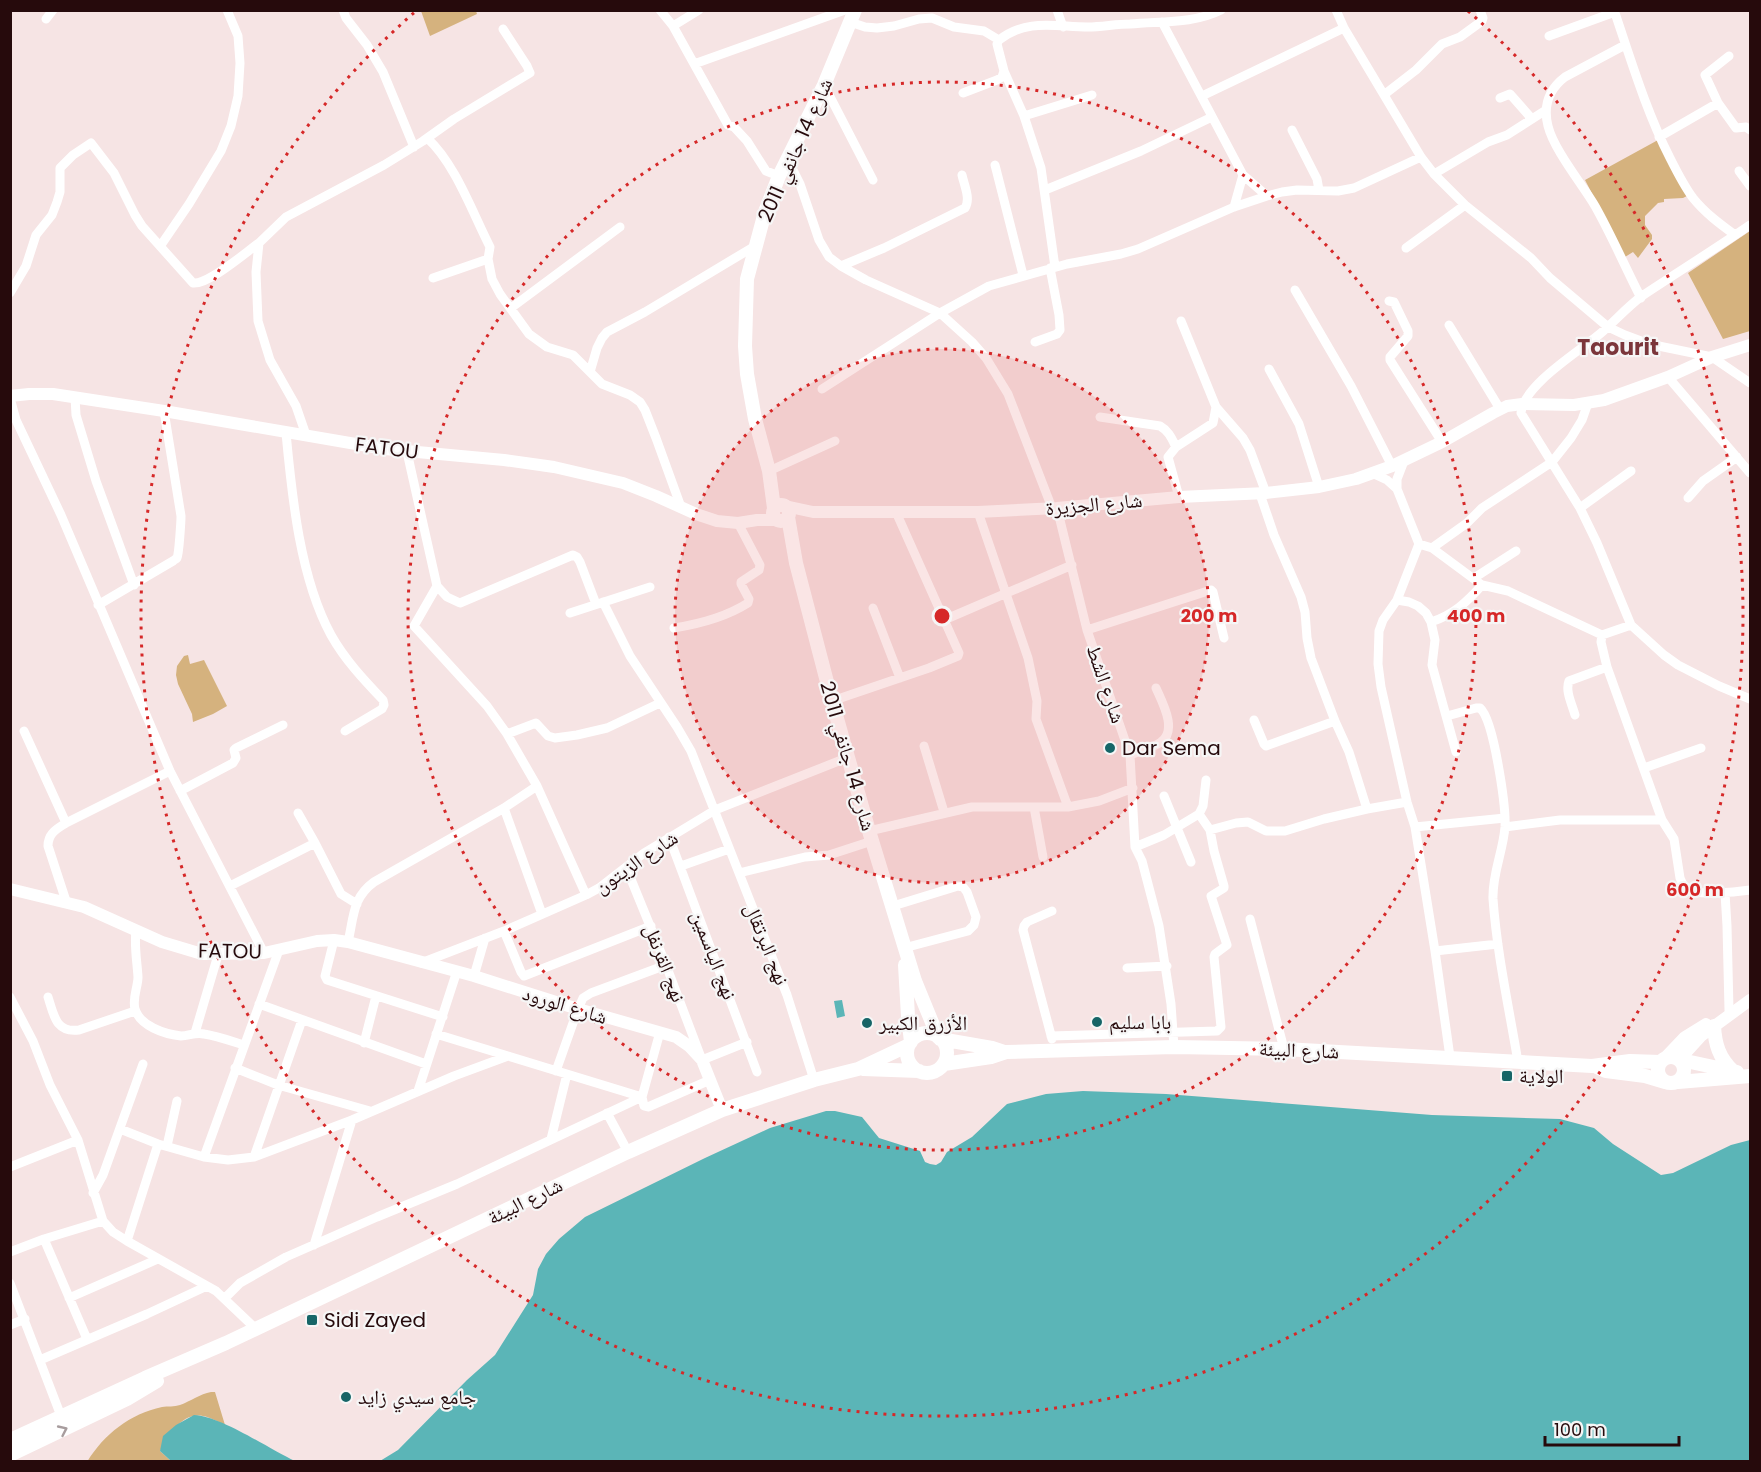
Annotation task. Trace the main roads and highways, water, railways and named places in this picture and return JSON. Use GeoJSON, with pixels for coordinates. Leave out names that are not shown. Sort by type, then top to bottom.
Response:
{"type":"FeatureCollection","features":[{"type":"Feature","properties":{"kind":"main road","name":"شارع 14 جانفي 2011"},"geometry":{"type":"LineString","coordinates":[[850,14],[824,85],[778,176],[765,212],[747,279],[745,346],[751,401],[832,701],[904,948],[921,997],[939,1038]]}},
{"type":"Feature","properties":{"kind":"main road","name":"شارع 14 جانفي 2011"},"geometry":{"type":"LineString","coordinates":[[904,948],[910,1044]]}},
{"type":"Feature","properties":{"kind":"main road"},"geometry":{"type":"LineString","coordinates":[[1714,1026],[1715,1040],[1720,1054],[1733,1071]]}},
{"type":"Feature","properties":{"kind":"main road"},"geometry":{"type":"LineString","coordinates":[[926,1034],[939,1038],[944,1043],[947,1054],[944,1064],[933,1072],[919,1071],[914,1068],[908,1058],[910,1044],[921,1035],[926,1034]]}},
{"type":"Feature","properties":{"kind":"main road","name":"شارع البيئة"},"geometry":{"type":"LineString","coordinates":[[939,1038],[1006,1052]]}},
{"type":"Feature","properties":{"kind":"main road","name":"شارع البيئة"},"geometry":{"type":"LineString","coordinates":[[200,1355],[628,1152],[722,1110],[814,1080],[858,1069],[910,1044]]}},
{"type":"Feature","properties":{"kind":"main road","name":"شارع البيئة"},"geometry":{"type":"LineString","coordinates":[[944,1064],[991,1057],[1006,1052],[1174,1047],[1284,1049],[1592,1065],[1663,1060]]}},
{"type":"Feature","properties":{"kind":"main road"},"geometry":{"type":"LineString","coordinates":[[1670,1056],[1681,1060],[1685,1069],[1684,1074],[1671,1082],[1659,1075],[1658,1070],[1663,1060],[1670,1056]]}},
{"type":"Feature","properties":{"kind":"main road","name":"شارع البيئة"},"geometry":{"type":"LineString","coordinates":[[1681,1060],[1750,1076]]}},
{"type":"Feature","properties":{"kind":"main road","name":"شارع البيئة"},"geometry":{"type":"LineString","coordinates":[[1592,1065],[1606,1071],[1671,1082],[1750,1076]]}},
{"type":"Feature","properties":{"kind":"main road","name":"شارع البيئة"},"geometry":{"type":"LineString","coordinates":[[858,1069],[919,1071]]}},
{"type":"Feature","properties":{"kind":"main road"},"geometry":{"type":"LineString","coordinates":[[10,1440],[200,1355]]}},
{"type":"Feature","properties":{"kind":"main road"},"geometry":{"type":"LineString","coordinates":[[10,1455],[127,1399],[200,1355]]}},
{"type":"Feature","properties":{"kind":"water"},"geometry":{"type":"Polygon","coordinates":[[[842,1000],[845,1016],[837,1018],[834,1001],[842,1000]]]}},
{"type":"Feature","properties":{"kind":"water"},"geometry":{"type":"Polygon","coordinates":[[[1083,1091],[1166,1094],[1432,1115],[1560,1119],[1594,1128],[1613,1144],[1661,1175],[1673,1173],[1731,1145],[1750,1140],[1750,1461],[380,1461],[398,1450],[495,1355],[533,1295],[538,1269],[546,1254],[559,1239],[585,1217],[770,1128],[826,1111],[862,1117],[879,1138],[920,1151],[925,1162],[936,1165],[941,1162],[947,1152],[972,1137],[1007,1104],[1046,1094],[1083,1091]]]}},
{"type":"Feature","properties":{"kind":"water"},"geometry":{"type":"Polygon","coordinates":[[[194,1415],[218,1421],[295,1461],[171,1461],[160,1451],[163,1436],[176,1425],[194,1415]]]}},
{"type":"Feature","properties":{"kind":"place","name":"Dar Sema"},"geometry":{"type":"Point","coordinates":[1110,748]}},
{"type":"Feature","properties":{"kind":"place","name":"بابا سليم"},"geometry":{"type":"Point","coordinates":[1097,1022]}},
{"type":"Feature","properties":{"kind":"place","name":"الأزرق الكبير"},"geometry":{"type":"Point","coordinates":[867,1023]}},
{"type":"Feature","properties":{"kind":"place","name":"الولاية"},"geometry":{"type":"Point","coordinates":[1507,1076]}},
{"type":"Feature","properties":{"kind":"place","name":"Sidi Zayed"},"geometry":{"type":"Point","coordinates":[312,1320]}},
{"type":"Feature","properties":{"kind":"place","name":"جامع سيدي زايد"},"geometry":{"type":"Point","coordinates":[346,1397]}},
{"type":"Feature","properties":{"kind":"district","name":"Taourit"},"geometry":{"type":"Point","coordinates":[1618,347]}}]}
